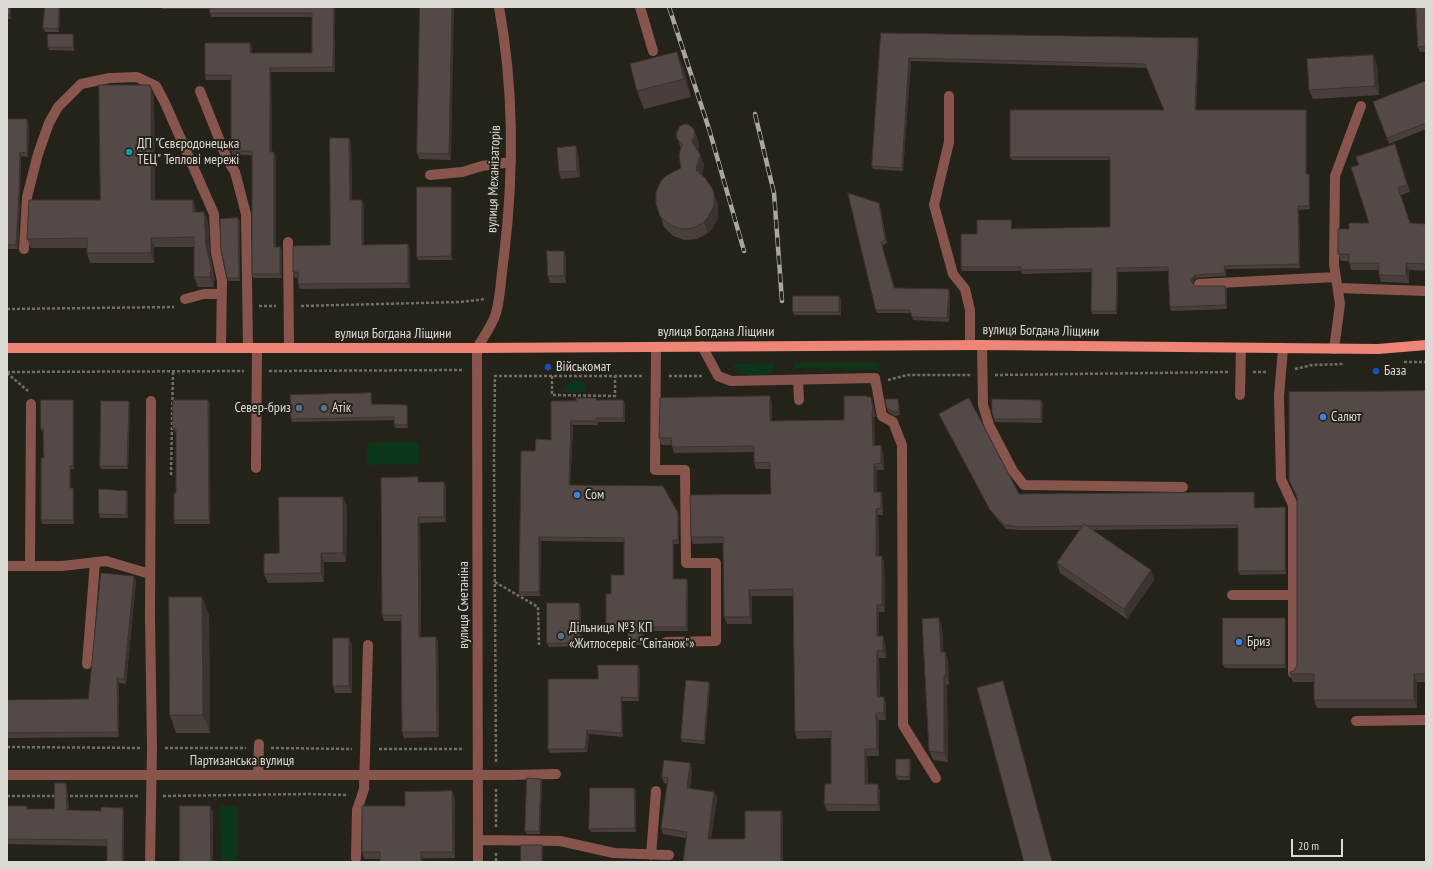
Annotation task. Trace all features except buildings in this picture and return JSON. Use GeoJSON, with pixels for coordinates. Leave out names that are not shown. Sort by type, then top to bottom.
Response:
{"type":"FeatureCollection","features":[{"type":"Feature","properties":{"kind":"main road","name":"вулиця Богдана Ліщини"},"geometry":{"type":"LineString","coordinates":[[7,348],[477,348],[982,344],[1378,349],[1426,345]]}},
{"type":"Feature","properties":{"kind":"street","name":"вулиця Механізаторів"},"geometry":{"type":"LineString","coordinates":[[477,348],[496,315],[508,222],[511,162],[510,97],[499,7]]}},
{"type":"Feature","properties":{"kind":"street"},"geometry":{"type":"LineString","coordinates":[[640,7],[654,51]]}},
{"type":"Feature","properties":{"kind":"street"},"geometry":{"type":"LineString","coordinates":[[24,249],[27,197],[38,154],[49,123],[58,107],[81,84],[110,78],[137,77],[156,86],[214,214],[216,254],[222,281],[221,348]]}},
{"type":"Feature","properties":{"kind":"street"},"geometry":{"type":"LineString","coordinates":[[200,91],[227,159],[235,172],[246,214],[252,348],[256,371],[256,468]]}},
{"type":"Feature","properties":{"kind":"street"},"geometry":{"type":"LineString","coordinates":[[949,96],[949,142],[934,205],[953,274],[965,289],[970,310],[970,344]]}},
{"type":"Feature","properties":{"kind":"street"},"geometry":{"type":"LineString","coordinates":[[1334,349],[1340,304],[1334,265],[1335,176],[1361,106]]}},
{"type":"Feature","properties":{"kind":"street"},"geometry":{"type":"LineString","coordinates":[[430,175],[462,172],[482,166],[511,162]]}},
{"type":"Feature","properties":{"kind":"street"},"geometry":{"type":"LineString","coordinates":[[288,242],[289,348]]}},
{"type":"Feature","properties":{"kind":"street"},"geometry":{"type":"LineString","coordinates":[[1199,284],[1336,277]]}},
{"type":"Feature","properties":{"kind":"street"},"geometry":{"type":"LineString","coordinates":[[1338,288],[1426,290]]}},
{"type":"Feature","properties":{"kind":"street"},"geometry":{"type":"LineString","coordinates":[[185,299],[204,294],[222,294]]}},
{"type":"Feature","properties":{"kind":"street"},"geometry":{"type":"LineString","coordinates":[[982,344],[983,405],[989,425],[1013,471],[1024,485],[1183,487]]}},
{"type":"Feature","properties":{"kind":"street"},"geometry":{"type":"LineString","coordinates":[[702,346],[718,376],[731,381],[875,378],[882,416],[894,422],[902,445],[903,725],[936,778]]}},
{"type":"Feature","properties":{"kind":"street"},"geometry":{"type":"LineString","coordinates":[[656,347],[655,470],[685,470],[686,562],[716,563],[716,641],[666,642]]}},
{"type":"Feature","properties":{"kind":"street","name":"вулиця Сметаніна"},"geometry":{"type":"LineString","coordinates":[[477,348],[478,862]]}},
{"type":"Feature","properties":{"kind":"street"},"geometry":{"type":"LineString","coordinates":[[1240,395],[1241,348]]}},
{"type":"Feature","properties":{"kind":"street"},"geometry":{"type":"LineString","coordinates":[[1283,349],[1279,396],[1280,479],[1293,505],[1293,673]]}},
{"type":"Feature","properties":{"kind":"street"},"geometry":{"type":"LineString","coordinates":[[798,380],[799,400]]}},
{"type":"Feature","properties":{"kind":"street"},"geometry":{"type":"LineString","coordinates":[[150,401],[152,748],[150,862]]}},
{"type":"Feature","properties":{"kind":"street"},"geometry":{"type":"LineString","coordinates":[[30,566],[31,404]]}},
{"type":"Feature","properties":{"kind":"street"},"geometry":{"type":"LineString","coordinates":[[7,566],[62,566],[106,561],[150,574]]}},
{"type":"Feature","properties":{"kind":"street"},"geometry":{"type":"LineString","coordinates":[[87,664],[95,562]]}},
{"type":"Feature","properties":{"kind":"street"},"geometry":{"type":"LineString","coordinates":[[1232,595],[1294,595]]}},
{"type":"Feature","properties":{"kind":"street"},"geometry":{"type":"LineString","coordinates":[[356,858],[357,810],[364,789],[365,775],[368,645]]}},
{"type":"Feature","properties":{"kind":"street"},"geometry":{"type":"LineString","coordinates":[[1356,721],[1426,720]]}},
{"type":"Feature","properties":{"kind":"street"},"geometry":{"type":"LineString","coordinates":[[258,775],[259,746]]}},
{"type":"Feature","properties":{"kind":"street","name":"Партизанська вулиця"},"geometry":{"type":"LineString","coordinates":[[7,775],[556,774]]}},
{"type":"Feature","properties":{"kind":"street"},"geometry":{"type":"LineString","coordinates":[[651,855],[656,791]]}},
{"type":"Feature","properties":{"kind":"street"},"geometry":{"type":"LineString","coordinates":[[478,840],[560,841],[614,853],[670,855]]}},
{"type":"Feature","properties":{"kind":"path"},"geometry":{"type":"LineString","coordinates":[[1403,362],[1426,362]]}},
{"type":"Feature","properties":{"kind":"path"},"geometry":{"type":"LineString","coordinates":[[875,378],[885,380],[907,375],[1281,371],[1312,365],[1350,364]]}},
{"type":"Feature","properties":{"kind":"path"},"geometry":{"type":"LineString","coordinates":[[7,373],[463,370]]}},
{"type":"Feature","properties":{"kind":"path"},"geometry":{"type":"LineString","coordinates":[[171,475],[173,371]]}},
{"type":"Feature","properties":{"kind":"path"},"geometry":{"type":"LineString","coordinates":[[7,373],[32,394],[31,404]]}},
{"type":"Feature","properties":{"kind":"path"},"geometry":{"type":"LineString","coordinates":[[496,862],[494,582],[495,376],[552,376],[615,376],[615,396],[552,395],[552,376]]}},
{"type":"Feature","properties":{"kind":"path"},"geometry":{"type":"LineString","coordinates":[[494,582],[538,607],[539,645]]}},
{"type":"Feature","properties":{"kind":"path"},"geometry":{"type":"LineString","coordinates":[[7,747],[152,748],[259,746],[366,749],[464,749]]}},
{"type":"Feature","properties":{"kind":"path"},"geometry":{"type":"LineString","coordinates":[[307,794],[353,795],[364,789]]}},
{"type":"Feature","properties":{"kind":"green space"},"geometry":{"type":"Polygon","coordinates":[[[774,363],[774,368],[771,373],[761,375],[740,373],[733,365],[733,364],[774,363]]]}},
{"type":"Feature","properties":{"kind":"green space"},"geometry":{"type":"Polygon","coordinates":[[[795,363],[879,363],[879,371],[870,369],[848,371],[840,369],[794,368],[795,363]]]}},
{"type":"Feature","properties":{"kind":"green space"},"geometry":{"type":"Polygon","coordinates":[[[571,381],[581,381],[586,386],[586,392],[564,392],[564,387],[571,381]]]}},
{"type":"Feature","properties":{"kind":"green space"},"geometry":{"type":"Polygon","coordinates":[[[419,442],[419,464],[367,465],[367,443],[419,442]]]}},
{"type":"Feature","properties":{"kind":"green space"},"geometry":{"type":"Polygon","coordinates":[[[220,806],[237,806],[237,862],[221,862],[220,806]]]}},
{"type":"Feature","properties":{"kind":"railway"},"geometry":{"type":"LineString","coordinates":[[669,7],[709,129],[744,251]]}},
{"type":"Feature","properties":{"kind":"railway"},"geometry":{"type":"LineString","coordinates":[[755,114],[774,193],[782,301]]}},
{"type":"Feature","properties":{"kind":"place","name":"ДП \"Сєвєродонецька ТЕЦ\" Теплові мережі"},"geometry":{"type":"Point","coordinates":[129,152]}},
{"type":"Feature","properties":{"kind":"place","name":"Військомат"},"geometry":{"type":"Point","coordinates":[548,367]}},
{"type":"Feature","properties":{"kind":"place","name":"База"},"geometry":{"type":"Point","coordinates":[1376,371]}},
{"type":"Feature","properties":{"kind":"place","name":"Север-бриз"},"geometry":{"type":"Point","coordinates":[299,408]}},
{"type":"Feature","properties":{"kind":"place","name":"Атік"},"geometry":{"type":"Point","coordinates":[324,408]}},
{"type":"Feature","properties":{"kind":"place","name":"Салют"},"geometry":{"type":"Point","coordinates":[1323,417]}},
{"type":"Feature","properties":{"kind":"place","name":"Сом"},"geometry":{"type":"Point","coordinates":[577,495]}},
{"type":"Feature","properties":{"kind":"place","name":"Дільниця №3 КП «Житлосервіс \"Світанок\"»"},"geometry":{"type":"Point","coordinates":[561,636]}},
{"type":"Feature","properties":{"kind":"place","name":"Бриз"},"geometry":{"type":"Point","coordinates":[1239,642]}}]}
